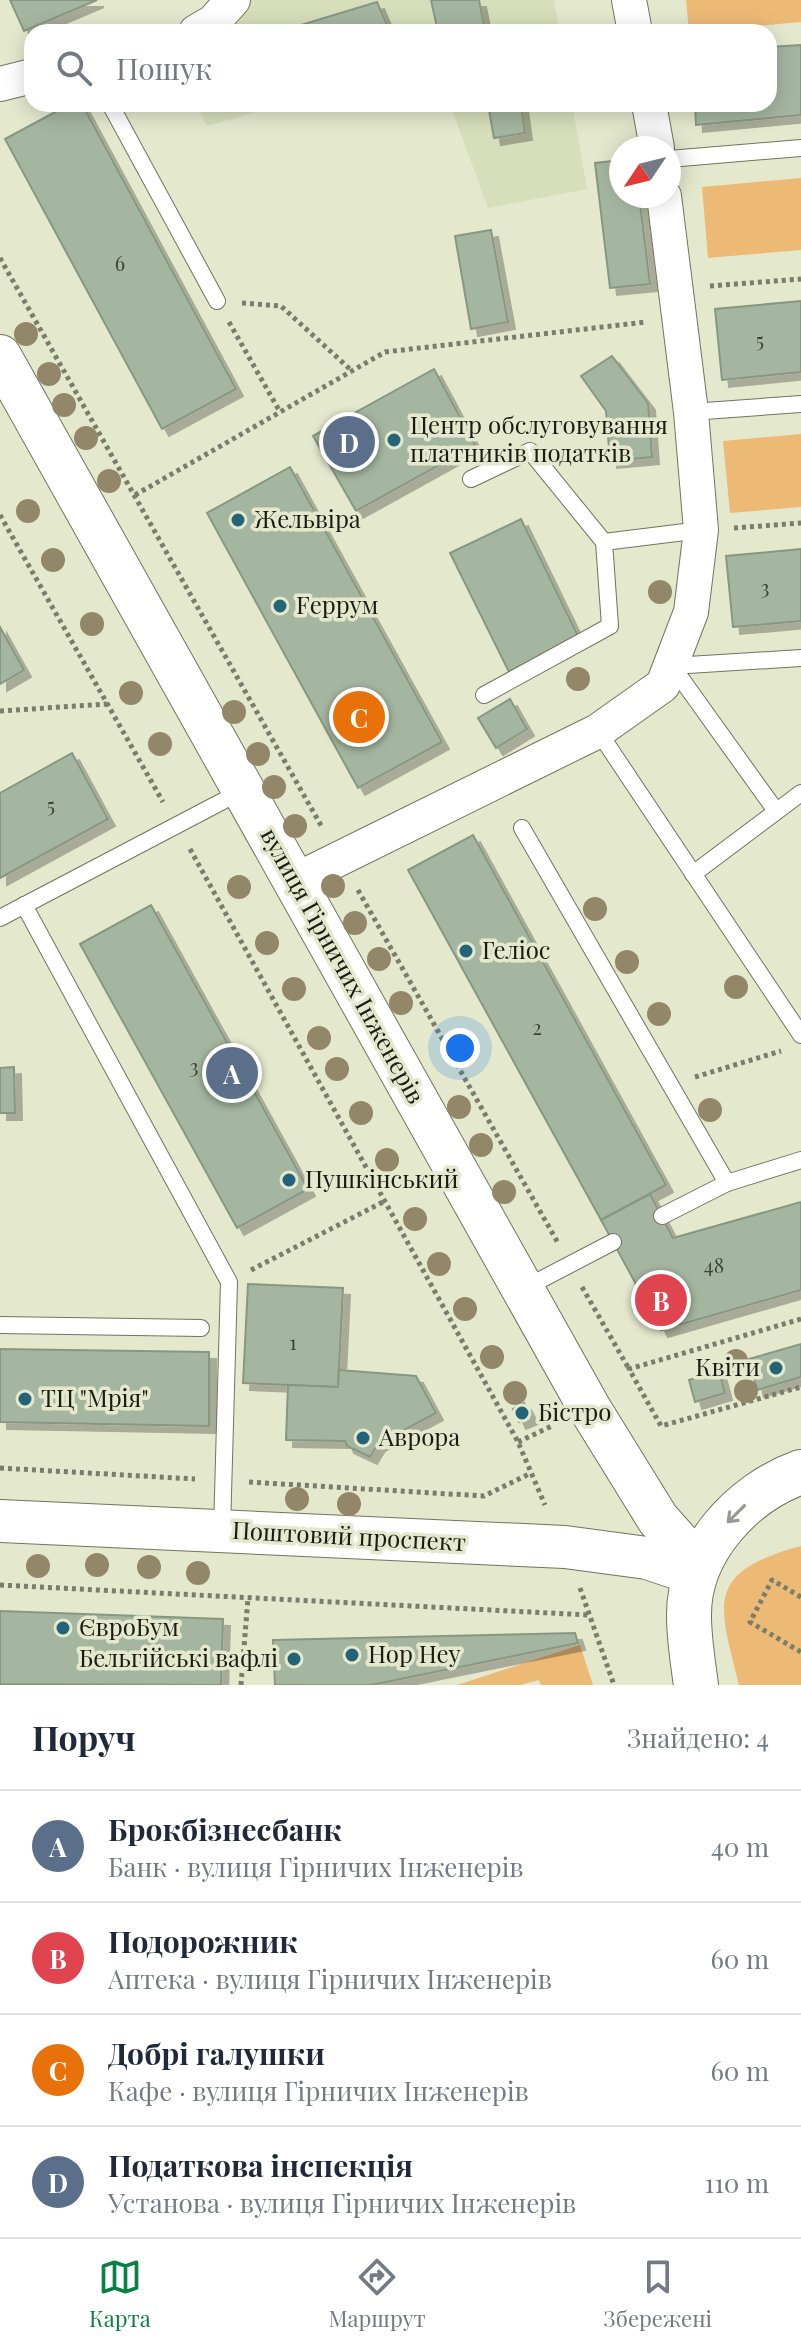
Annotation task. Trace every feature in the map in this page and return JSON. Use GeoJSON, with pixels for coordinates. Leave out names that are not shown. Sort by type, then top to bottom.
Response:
{"type":"FeatureCollection","features":[{"type":"Feature","properties":{"kind":"main road"},"geometry":{"type":"LineString","coordinates":[[696,1685],[688,1614],[697,1570],[732,1516],[755,1496],[801,1472]]}},
{"type":"Feature","properties":{"kind":"street"},"geometry":{"type":"LineString","coordinates":[[210,24],[233,0]]}},
{"type":"Feature","properties":{"kind":"street"},"geometry":{"type":"LineString","coordinates":[[629,0],[634,24]]}},
{"type":"Feature","properties":{"kind":"street"},"geometry":{"type":"LineString","coordinates":[[0,84],[24,78]]}},
{"type":"Feature","properties":{"kind":"street"},"geometry":{"type":"LineString","coordinates":[[650,112],[655,136]]}},
{"type":"Feature","properties":{"kind":"street"},"geometry":{"type":"LineString","coordinates":[[294,881],[598,731],[644,702],[663,685],[691,612],[701,530],[691,412],[666,208]]}},
{"type":"Feature","properties":{"kind":"street","name":"вулиця Гірничих Інженерів"},"geometry":{"type":"LineString","coordinates":[[0,356],[16,397],[243,790],[590,1409],[658,1519],[697,1570]]}},
{"type":"Feature","properties":{"kind":"street","name":"Поштовий проспект"},"geometry":{"type":"LineString","coordinates":[[0,1521],[565,1547],[647,1558],[697,1570]]}},
{"type":"Feature","properties":{"kind":"lane"},"geometry":{"type":"LineString","coordinates":[[114,112],[217,301]]}},
{"type":"Feature","properties":{"kind":"lane"},"geometry":{"type":"LineString","coordinates":[[681,158],[801,148]]}},
{"type":"Feature","properties":{"kind":"lane"},"geometry":{"type":"LineString","coordinates":[[691,412],[801,404]]}},
{"type":"Feature","properties":{"kind":"lane"},"geometry":{"type":"LineString","coordinates":[[471,479],[530,451],[604,542],[610,626],[484,695]]}},
{"type":"Feature","properties":{"kind":"lane"},"geometry":{"type":"LineString","coordinates":[[604,542],[701,530]]}},
{"type":"Feature","properties":{"kind":"lane"},"geometry":{"type":"LineString","coordinates":[[672,666],[801,658]]}},
{"type":"Feature","properties":{"kind":"lane"},"geometry":{"type":"LineString","coordinates":[[672,666],[776,811]]}},
{"type":"Feature","properties":{"kind":"lane"},"geometry":{"type":"LineString","coordinates":[[598,731],[801,1035]]}},
{"type":"Feature","properties":{"kind":"lane"},"geometry":{"type":"LineString","coordinates":[[0,918],[243,790]]}},
{"type":"Feature","properties":{"kind":"lane"},"geometry":{"type":"LineString","coordinates":[[693,874],[801,793]]}},
{"type":"Feature","properties":{"kind":"lane"},"geometry":{"type":"LineString","coordinates":[[522,828],[727,1183]]}},
{"type":"Feature","properties":{"kind":"lane"},"geometry":{"type":"LineString","coordinates":[[24,905],[229,1282],[222,1530]]}},
{"type":"Feature","properties":{"kind":"lane"},"geometry":{"type":"LineString","coordinates":[[662,1216],[727,1183],[801,1160]]}},
{"type":"Feature","properties":{"kind":"lane"},"geometry":{"type":"LineString","coordinates":[[523,1289],[613,1242]]}},
{"type":"Feature","properties":{"kind":"lane"},"geometry":{"type":"LineString","coordinates":[[0,1325],[201,1328]]}},
{"type":"Feature","properties":{"kind":"path"},"geometry":{"type":"LineString","coordinates":[[0,258],[661,1426],[801,1387]]}},
{"type":"Feature","properties":{"kind":"path"},"geometry":{"type":"LineString","coordinates":[[135,495],[385,352],[801,279]]}},
{"type":"Feature","properties":{"kind":"path"},"geometry":{"type":"LineString","coordinates":[[217,301],[281,306],[352,371]]}},
{"type":"Feature","properties":{"kind":"path"},"geometry":{"type":"LineString","coordinates":[[217,301],[280,412]]}},
{"type":"Feature","properties":{"kind":"path"},"geometry":{"type":"LineString","coordinates":[[0,515],[176,825],[518,1442]]}},
{"type":"Feature","properties":{"kind":"path"},"geometry":{"type":"LineString","coordinates":[[701,530],[801,523]]}},
{"type":"Feature","properties":{"kind":"path"},"geometry":{"type":"LineString","coordinates":[[0,711],[108,704]]}},
{"type":"Feature","properties":{"kind":"path"},"geometry":{"type":"LineString","coordinates":[[670,1084],[786,1049]]}},
{"type":"Feature","properties":{"kind":"path"},"geometry":{"type":"LineString","coordinates":[[229,1282],[385,1201]]}},
{"type":"Feature","properties":{"kind":"path"},"geometry":{"type":"LineString","coordinates":[[629,1369],[801,1319]]}},
{"type":"Feature","properties":{"kind":"path"},"geometry":{"type":"LineString","coordinates":[[0,1468],[484,1496],[531,1473]]}},
{"type":"Feature","properties":{"kind":"path"},"geometry":{"type":"LineString","coordinates":[[801,1597],[772,1580],[750,1622],[801,1652]]}},
{"type":"Feature","properties":{"kind":"path"},"geometry":{"type":"LineString","coordinates":[[0,1585],[589,1615]]}},
{"type":"Feature","properties":{"kind":"path"},"geometry":{"type":"LineString","coordinates":[[241,1685],[248,1598]]}},
{"type":"Feature","properties":{"kind":"shaded area"},"geometry":{"type":"Polygon","coordinates":[[[233,0],[554,0],[558,24],[205,24],[233,0]]]}},
{"type":"Feature","properties":{"kind":"shaded area"},"geometry":{"type":"Polygon","coordinates":[[[686,0],[801,0],[801,22],[688,24],[686,0]]]}},
{"type":"Feature","properties":{"kind":"shaded area"},"geometry":{"type":"Polygon","coordinates":[[[200,112],[256,112],[207,126],[200,112]]]}},
{"type":"Feature","properties":{"kind":"shaded area"},"geometry":{"type":"Polygon","coordinates":[[[453,112],[573,112],[587,189],[488,208],[453,112]]]}},
{"type":"Feature","properties":{"kind":"shaded area"},"geometry":{"type":"Polygon","coordinates":[[[801,178],[801,250],[708,258],[702,187],[801,178]]]}},
{"type":"Feature","properties":{"kind":"shaded area"},"geometry":{"type":"Polygon","coordinates":[[[801,434],[801,507],[730,513],[723,441],[801,434]]]}},
{"type":"Feature","properties":{"kind":"shaded area"},"geometry":{"type":"Polygon","coordinates":[[[801,1546],[801,1685],[739,1685],[726,1632],[726,1594],[734,1580],[748,1567],[801,1546]]]}},
{"type":"Feature","properties":{"kind":"shaded area"},"geometry":{"type":"Polygon","coordinates":[[[580,1645],[593,1685],[541,1685],[539,1680],[520,1685],[457,1685],[580,1645]]]}},
{"type":"Feature","properties":{"kind":"building"},"geometry":{"type":"Polygon","coordinates":[[[10,0],[97,0],[40,24],[24,24],[24,31],[10,0]]]}},
{"type":"Feature","properties":{"kind":"building"},"geometry":{"type":"Polygon","coordinates":[[[431,0],[479,0],[484,24],[436,24],[431,0]]]}},
{"type":"Feature","properties":{"kind":"building"},"geometry":{"type":"Polygon","coordinates":[[[377,2],[387,24],[304,24],[377,2]]]}},
{"type":"Feature","properties":{"kind":"building"},"geometry":{"type":"Polygon","coordinates":[[[801,45],[801,115],[696,125],[695,112],[777,112],[777,46],[801,45]]]}},
{"type":"Feature","properties":{"kind":"building"},"geometry":{"type":"Polygon","coordinates":[[[55,112],[86,112],[236,389],[162,429],[5,139],[55,112]]]}},
{"type":"Feature","properties":{"kind":"building"},"geometry":{"type":"Polygon","coordinates":[[[489,112],[522,112],[525,133],[494,138],[489,112]]]}},
{"type":"Feature","properties":{"kind":"building"},"geometry":{"type":"Polygon","coordinates":[[[609,161],[609,208],[640,208],[650,284],[610,288],[595,163],[609,161]]]}},
{"type":"Feature","properties":{"kind":"building"},"geometry":{"type":"Polygon","coordinates":[[[491,230],[508,322],[471,329],[455,236],[491,230]]]}},
{"type":"Feature","properties":{"kind":"building"},"geometry":{"type":"Polygon","coordinates":[[[801,301],[801,372],[722,380],[715,309],[801,301]]]}},
{"type":"Feature","properties":{"kind":"building"},"geometry":{"type":"Polygon","coordinates":[[[612,356],[648,403],[652,457],[610,461],[606,411],[581,376],[612,356]]]}},
{"type":"Feature","properties":{"kind":"building","name":"Центр обслуговування платників податків"},"geometry":{"type":"Polygon","coordinates":[[[434,369],[475,445],[356,511],[313,436],[434,369]]]}},
{"type":"Feature","properties":{"kind":"building"},"geometry":{"type":"Polygon","coordinates":[[[290,467],[442,742],[358,788],[207,513],[290,467]]]}},
{"type":"Feature","properties":{"kind":"building"},"geometry":{"type":"Polygon","coordinates":[[[521,519],[579,638],[509,672],[450,553],[521,519]]]}},
{"type":"Feature","properties":{"kind":"building"},"geometry":{"type":"Polygon","coordinates":[[[801,549],[801,621],[733,627],[726,556],[801,549]]]}},
{"type":"Feature","properties":{"kind":"building"},"geometry":{"type":"Polygon","coordinates":[[[0,627],[24,670],[0,684],[0,627]]]}},
{"type":"Feature","properties":{"kind":"building"},"geometry":{"type":"Polygon","coordinates":[[[510,699],[527,729],[496,748],[478,718],[510,699]]]}},
{"type":"Feature","properties":{"kind":"building"},"geometry":{"type":"Polygon","coordinates":[[[72,753],[108,819],[0,878],[0,793],[72,753]]]}},
{"type":"Feature","properties":{"kind":"building"},"geometry":{"type":"Polygon","coordinates":[[[473,835],[666,1185],[601,1220],[408,870],[473,835]]]}},
{"type":"Feature","properties":{"kind":"building"},"geometry":{"type":"Polygon","coordinates":[[[151,905],[308,1189],[237,1228],[80,944],[151,905]]]}},
{"type":"Feature","properties":{"kind":"building"},"geometry":{"type":"Polygon","coordinates":[[[14,1067],[15,1113],[0,1113],[0,1068],[14,1067]]]}},
{"type":"Feature","properties":{"kind":"building"},"geometry":{"type":"Polygon","coordinates":[[[650,1194],[673,1238],[801,1202],[801,1290],[661,1330],[601,1220],[650,1194]]]}},
{"type":"Feature","properties":{"kind":"building"},"geometry":{"type":"Polygon","coordinates":[[[248,1284],[343,1288],[338,1387],[243,1383],[248,1284]]]}},
{"type":"Feature","properties":{"kind":"building","name":"Квіти"},"geometry":{"type":"Polygon","coordinates":[[[801,1344],[801,1377],[757,1390],[749,1359],[801,1344]]]}},
{"type":"Feature","properties":{"kind":"building"},"geometry":{"type":"Polygon","coordinates":[[[0,1349],[209,1352],[209,1426],[0,1422],[0,1349]]]}},
{"type":"Feature","properties":{"kind":"building"},"geometry":{"type":"Polygon","coordinates":[[[339,1370],[416,1376],[436,1413],[378,1444],[370,1457],[347,1446],[345,1441],[286,1440],[288,1385],[338,1387],[339,1370]]]}},
{"type":"Feature","properties":{"kind":"building"},"geometry":{"type":"Polygon","coordinates":[[[719,1371],[725,1393],[695,1402],[689,1380],[719,1371]]]}},
{"type":"Feature","properties":{"kind":"building","name":"Бістро"},"geometry":{"type":"Polygon","coordinates":[[[524,1403],[531,1417],[519,1422],[513,1409],[524,1403]]]}},
{"type":"Feature","properties":{"kind":"building"},"geometry":{"type":"Polygon","coordinates":[[[0,1611],[223,1619],[221,1685],[0,1684],[0,1611]]]}},
{"type":"Feature","properties":{"kind":"building"},"geometry":{"type":"Polygon","coordinates":[[[575,1633],[578,1643],[371,1685],[275,1685],[273,1640],[575,1633]]]}},
{"type":"Feature","properties":{"kind":"place","name":"Центр обслуговування платників податків"},"geometry":{"type":"Point","coordinates":[394,440]}},
{"type":"Feature","properties":{"kind":"place","name":"Податкова інспекція"},"geometry":{"type":"Point","coordinates":[349,442]}},
{"type":"Feature","properties":{"kind":"place","name":"Жельвіра"},"geometry":{"type":"Point","coordinates":[238,520]}},
{"type":"Feature","properties":{"kind":"place","name":"Fеррум"},"geometry":{"type":"Point","coordinates":[280,606]}},
{"type":"Feature","properties":{"kind":"place","name":"Добрі галушки"},"geometry":{"type":"Point","coordinates":[359,717]}},
{"type":"Feature","properties":{"kind":"place","name":"Геліос"},"geometry":{"type":"Point","coordinates":[466,951]}},
{"type":"Feature","properties":{"kind":"place","name":"Брокбізнесбанк"},"geometry":{"type":"Point","coordinates":[232,1073]}},
{"type":"Feature","properties":{"kind":"place","name":"Пушкінський"},"geometry":{"type":"Point","coordinates":[289,1180]}},
{"type":"Feature","properties":{"kind":"place","name":"Подорожник"},"geometry":{"type":"Point","coordinates":[661,1300]}},
{"type":"Feature","properties":{"kind":"place","name":"Квіти"},"geometry":{"type":"Point","coordinates":[776,1368]}},
{"type":"Feature","properties":{"kind":"place","name":"ТЦ \"Мрія\""},"geometry":{"type":"Point","coordinates":[25,1399]}},
{"type":"Feature","properties":{"kind":"place","name":"Бістро"},"geometry":{"type":"Point","coordinates":[522,1413]}},
{"type":"Feature","properties":{"kind":"place","name":"Аврора"},"geometry":{"type":"Point","coordinates":[363,1438]}},
{"type":"Feature","properties":{"kind":"place","name":"ЄвроБум"},"geometry":{"type":"Point","coordinates":[63,1628]}},
{"type":"Feature","properties":{"kind":"place","name":"Hop Hey"},"geometry":{"type":"Point","coordinates":[352,1655]}},
{"type":"Feature","properties":{"kind":"place","name":"Бельгійські вафлі"},"geometry":{"type":"Point","coordinates":[294,1659]}}]}
